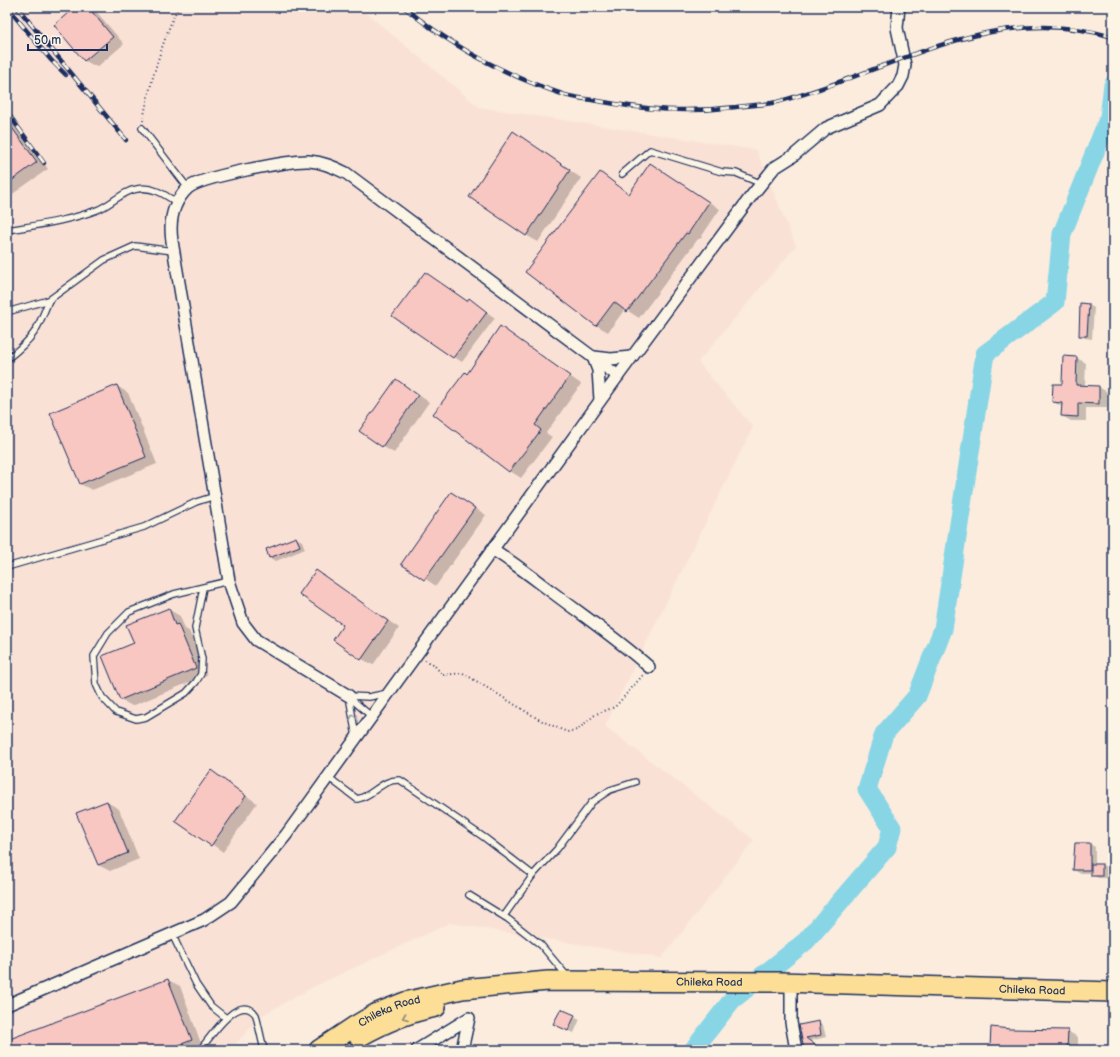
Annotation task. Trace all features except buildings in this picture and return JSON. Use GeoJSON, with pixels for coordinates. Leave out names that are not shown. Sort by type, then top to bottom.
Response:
{"type":"FeatureCollection","features":[{"type":"Feature","properties":{"kind":"highway","name":"Chileka Road"},"geometry":{"type":"LineString","coordinates":[[319,1050],[377,1013],[405,1002],[462,989],[548,981],[736,986],[1113,1002]]}},
{"type":"Feature","properties":{"kind":"highway"},"geometry":{"type":"LineString","coordinates":[[339,1050],[370,1030],[424,1010],[475,999],[552,992],[736,986]]}},
{"type":"Feature","properties":{"kind":"highway","name":"Chileka Road"},"geometry":{"type":"LineString","coordinates":[[781,988],[1113,992]]}},
{"type":"Feature","properties":{"kind":"street"},"geometry":{"type":"LineString","coordinates":[[7,1005],[204,920],[231,902],[286,835],[600,400],[749,199],[762,185],[774,168],[793,156],[826,128],[880,105],[898,86],[903,76],[905,65],[897,28],[899,7]]}},
{"type":"Feature","properties":{"kind":"street"},"geometry":{"type":"LineString","coordinates":[[349,696],[256,640],[243,623],[229,581],[170,227],[172,213],[176,202],[188,188],[204,181],[276,164],[308,161],[328,164],[346,172],[618,376]]}},
{"type":"Feature","properties":{"kind":"street"},"geometry":{"type":"LineString","coordinates":[[593,357],[611,359],[632,357]]}},
{"type":"Feature","properties":{"kind":"street"},"geometry":{"type":"LineString","coordinates":[[593,357],[598,370],[600,400]]}},
{"type":"Feature","properties":{"kind":"street"},"geometry":{"type":"LineString","coordinates":[[492,549],[520,567],[591,620],[650,667]]}},
{"type":"Feature","properties":{"kind":"street"},"geometry":{"type":"LineString","coordinates":[[781,988],[791,1022],[796,1050]]}},
{"type":"Feature","properties":{"kind":"street"},"geometry":{"type":"LineString","coordinates":[[417,1050],[469,1018],[462,1050]]}},
{"type":"Feature","properties":{"kind":"lane"},"geometry":{"type":"LineString","coordinates":[[142,128],[188,188]]}},
{"type":"Feature","properties":{"kind":"lane"},"geometry":{"type":"LineString","coordinates":[[622,174],[650,150],[722,172],[736,173],[762,185]]}},
{"type":"Feature","properties":{"kind":"lane"},"geometry":{"type":"LineString","coordinates":[[8,230],[78,217],[99,210],[121,195],[136,188],[152,189],[176,202]]}},
{"type":"Feature","properties":{"kind":"lane"},"geometry":{"type":"LineString","coordinates":[[7,312],[49,300],[104,260],[136,246],[174,251]]}},
{"type":"Feature","properties":{"kind":"lane"},"geometry":{"type":"LineString","coordinates":[[7,359],[26,345],[37,330],[49,300]]}},
{"type":"Feature","properties":{"kind":"lane"},"geometry":{"type":"LineString","coordinates":[[7,567],[144,527],[196,502],[215,496]]}},
{"type":"Feature","properties":{"kind":"lane"},"geometry":{"type":"LineString","coordinates":[[203,588],[195,628],[202,659],[201,674],[196,682],[186,693],[146,717],[136,719],[116,712],[102,697],[96,684],[94,656],[108,633],[129,612],[174,594],[229,581]]}},
{"type":"Feature","properties":{"kind":"lane"},"geometry":{"type":"LineString","coordinates":[[349,696],[369,697],[388,693]]}},
{"type":"Feature","properties":{"kind":"lane"},"geometry":{"type":"LineString","coordinates":[[349,696],[371,716]]}},
{"type":"Feature","properties":{"kind":"lane"},"geometry":{"type":"LineString","coordinates":[[349,696],[356,738]]}},
{"type":"Feature","properties":{"kind":"lane"},"geometry":{"type":"LineString","coordinates":[[328,777],[357,799],[363,798],[383,783],[392,780],[400,780],[485,838],[533,875]]}},
{"type":"Feature","properties":{"kind":"lane"},"geometry":{"type":"LineString","coordinates":[[504,916],[533,875],[557,849],[592,802],[610,790],[635,782]]}},
{"type":"Feature","properties":{"kind":"lane"},"geometry":{"type":"LineString","coordinates":[[469,895],[504,916],[541,945],[571,981]]}},
{"type":"Feature","properties":{"kind":"lane"},"geometry":{"type":"LineString","coordinates":[[172,934],[196,984],[211,1006],[226,1018]]}},
{"type":"Feature","properties":{"kind":"lane"},"geometry":{"type":"LineString","coordinates":[[200,1050],[226,1018],[238,1010],[244,1009],[253,1011],[256,1015],[264,1050]]}},
{"type":"Feature","properties":{"kind":"path"},"geometry":{"type":"LineString","coordinates":[[142,128],[146,103],[169,26],[178,7]]}},
{"type":"Feature","properties":{"kind":"path"},"geometry":{"type":"LineString","coordinates":[[414,656],[433,664],[443,675],[463,673],[540,720],[567,732],[577,730],[596,714],[615,707],[650,667]]}},
{"type":"Feature","properties":{"kind":"shaded area"},"geometry":{"type":"Polygon","coordinates":[[[7,7],[359,7],[479,107],[756,150],[796,246],[698,362],[753,427],[605,726],[754,840],[662,958],[450,923],[315,986],[263,1015],[230,1050],[7,1050],[7,7]]]}},
{"type":"Feature","properties":{"kind":"waterway"},"geometry":{"type":"LineString","coordinates":[[693,1050],[732,1000],[806,941],[887,847],[892,828],[867,789],[884,734],[917,696],[943,629],[985,354],[1055,302],[1062,234],[1109,117],[1113,85]]}},
{"type":"Feature","properties":{"kind":"railway"},"geometry":{"type":"LineString","coordinates":[[7,7],[51,60],[66,75]]}},
{"type":"Feature","properties":{"kind":"railway"},"geometry":{"type":"LineString","coordinates":[[17,7],[126,140]]}},
{"type":"Feature","properties":{"kind":"railway"},"geometry":{"type":"LineString","coordinates":[[404,7],[441,35],[460,47],[522,79],[577,98],[633,107],[667,110],[718,109],[777,102],[819,89],[942,45],[983,34],[1025,27],[1068,28],[1113,37]]}},
{"type":"Feature","properties":{"kind":"railway"},"geometry":{"type":"LineString","coordinates":[[7,112],[44,163]]}}]}
